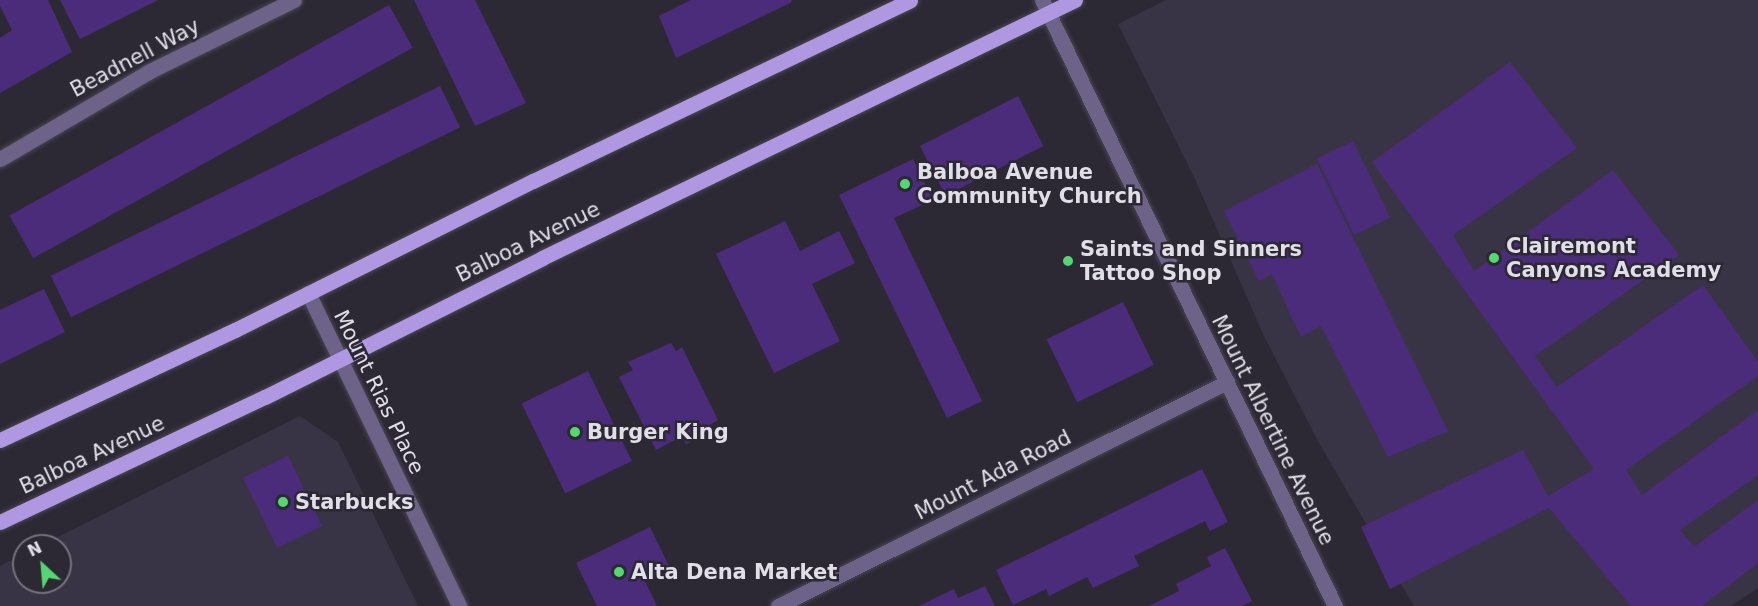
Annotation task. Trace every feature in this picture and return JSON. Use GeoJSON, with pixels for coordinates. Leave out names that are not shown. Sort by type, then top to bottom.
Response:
{"type":"FeatureCollection","features":[{"type":"Feature","properties":{"kind":"main road"},"geometry":{"type":"LineString","coordinates":[[0,440],[308,294],[547,174],[909,0]]}},
{"type":"Feature","properties":{"kind":"main road","name":"Balboa Avenue"},"geometry":{"type":"LineString","coordinates":[[0,522],[339,360],[1045,7],[1075,0]]}},
{"type":"Feature","properties":{"kind":"street","name":"Beadnell Way"},"geometry":{"type":"LineString","coordinates":[[0,159],[148,72],[294,0]]}},
{"type":"Feature","properties":{"kind":"street","name":"Mount Albertine Avenue"},"geometry":{"type":"LineString","coordinates":[[1045,7],[1335,606]]}},
{"type":"Feature","properties":{"kind":"street","name":"Mount Rias Place"},"geometry":{"type":"LineString","coordinates":[[308,294],[459,606]]}},
{"type":"Feature","properties":{"kind":"street","name":"Mount Ada Road"},"geometry":{"type":"LineString","coordinates":[[778,606],[1227,382]]}},
{"type":"Feature","properties":{"kind":"shaded area","name":"Clairemont Canyons Academy"},"geometry":{"type":"Polygon","coordinates":[[[1166,0],[1758,0],[1758,588],[1731,606],[1414,606],[1319,443],[1264,336],[1195,179],[1118,24],[1166,0]]]}},
{"type":"Feature","properties":{"kind":"shaded area"},"geometry":{"type":"Polygon","coordinates":[[[300,416],[338,442],[418,606],[0,606],[0,566],[12,560],[12,594],[72,594],[72,534],[64,534],[300,416]]]}},
{"type":"Feature","properties":{"kind":"building"},"geometry":{"type":"Polygon","coordinates":[[[0,0],[48,0],[72,52],[0,93],[0,38],[12,30],[0,6],[0,0]]]}},
{"type":"Feature","properties":{"kind":"building"},"geometry":{"type":"Polygon","coordinates":[[[60,0],[158,0],[80,39],[60,0]]]}},
{"type":"Feature","properties":{"kind":"building"},"geometry":{"type":"Polygon","coordinates":[[[414,0],[475,0],[526,103],[475,126],[414,0]]]}},
{"type":"Feature","properties":{"kind":"building"},"geometry":{"type":"Polygon","coordinates":[[[691,0],[791,0],[792,2],[676,58],[659,16],[691,0]]]}},
{"type":"Feature","properties":{"kind":"building"},"geometry":{"type":"Polygon","coordinates":[[[389,5],[413,48],[33,258],[9,215],[389,5]]]}},
{"type":"Feature","properties":{"kind":"building"},"geometry":{"type":"Polygon","coordinates":[[[1510,62],[1577,148],[1453,235],[1474,271],[1613,170],[1679,255],[1535,356],[1557,387],[1703,285],[1758,362],[1758,376],[1626,470],[1642,495],[1758,410],[1758,475],[1680,530],[1694,547],[1758,500],[1758,563],[1702,606],[1631,606],[1549,508],[1390,589],[1361,527],[1523,450],[1548,496],[1594,469],[1372,162],[1510,62]]]}},
{"type":"Feature","properties":{"kind":"building"},"geometry":{"type":"Polygon","coordinates":[[[440,86],[460,127],[71,317],[51,276],[440,86]]]}},
{"type":"Feature","properties":{"kind":"building"},"geometry":{"type":"Polygon","coordinates":[[[1018,96],[1043,146],[945,196],[920,146],[1018,96]]]}},
{"type":"Feature","properties":{"kind":"building"},"geometry":{"type":"Polygon","coordinates":[[[1353,141],[1390,217],[1354,235],[1317,159],[1353,141]]]}},
{"type":"Feature","properties":{"kind":"building"},"geometry":{"type":"Polygon","coordinates":[[[913,159],[933,200],[894,218],[982,401],[947,418],[839,195],[913,159]]]}},
{"type":"Feature","properties":{"kind":"building"},"geometry":{"type":"Polygon","coordinates":[[[1317,164],[1448,431],[1388,457],[1321,326],[1301,337],[1272,274],[1259,281],[1224,211],[1317,164]]]}},
{"type":"Feature","properties":{"kind":"building"},"geometry":{"type":"Polygon","coordinates":[[[785,221],[800,251],[839,231],[855,263],[812,284],[840,341],[774,373],[716,254],[785,221]]]}},
{"type":"Feature","properties":{"kind":"building"},"geometry":{"type":"Polygon","coordinates":[[[44,289],[65,332],[0,364],[0,310],[44,289]]]}},
{"type":"Feature","properties":{"kind":"building"},"geometry":{"type":"Polygon","coordinates":[[[1123,302],[1154,365],[1077,402],[1047,339],[1123,302]]]}},
{"type":"Feature","properties":{"kind":"building"},"geometry":{"type":"Polygon","coordinates":[[[671,343],[676,351],[682,347],[718,420],[708,426],[710,432],[686,444],[682,436],[656,450],[619,377],[633,370],[628,362],[671,343]]]}},
{"type":"Feature","properties":{"kind":"building"},"geometry":{"type":"Polygon","coordinates":[[[588,371],[632,461],[565,493],[521,403],[588,371]]]}},
{"type":"Feature","properties":{"kind":"building","name":"Starbucks"},"geometry":{"type":"Polygon","coordinates":[[[288,456],[322,526],[277,548],[243,478],[288,456]]]}},
{"type":"Feature","properties":{"kind":"building"},"geometry":{"type":"Polygon","coordinates":[[[1202,469],[1228,522],[1210,531],[1205,521],[1134,556],[1139,566],[1093,588],[1087,577],[1049,596],[1046,589],[1013,605],[996,570],[1202,469]]]}},
{"type":"Feature","properties":{"kind":"building","name":"Alta Dena Market"},"geometry":{"type":"Polygon","coordinates":[[[650,527],[669,566],[644,579],[657,606],[597,606],[576,563],[650,527]]]}},
{"type":"Feature","properties":{"kind":"building"},"geometry":{"type":"Polygon","coordinates":[[[1225,548],[1252,601],[1242,606],[1149,606],[1179,591],[1176,584],[1211,566],[1207,557],[1225,548]]]}},
{"type":"Feature","properties":{"kind":"building"},"geometry":{"type":"Polygon","coordinates":[[[985,586],[995,606],[919,606],[954,589],[958,598],[985,586]]]}},
{"type":"Feature","properties":{"kind":"place","name":"Balboa Avenue Community Church"},"geometry":{"type":"Point","coordinates":[905,184]}},
{"type":"Feature","properties":{"kind":"place","name":"Clairemont Canyons Academy"},"geometry":{"type":"Point","coordinates":[1494,258]}},
{"type":"Feature","properties":{"kind":"place","name":"Saints and Sinners Tattoo Shop"},"geometry":{"type":"Point","coordinates":[1068,261]}},
{"type":"Feature","properties":{"kind":"place","name":"Burger King"},"geometry":{"type":"Point","coordinates":[575,432]}},
{"type":"Feature","properties":{"kind":"place","name":"Starbucks"},"geometry":{"type":"Point","coordinates":[283,502]}},
{"type":"Feature","properties":{"kind":"place","name":"Alta Dena Market"},"geometry":{"type":"Point","coordinates":[619,572]}}]}
